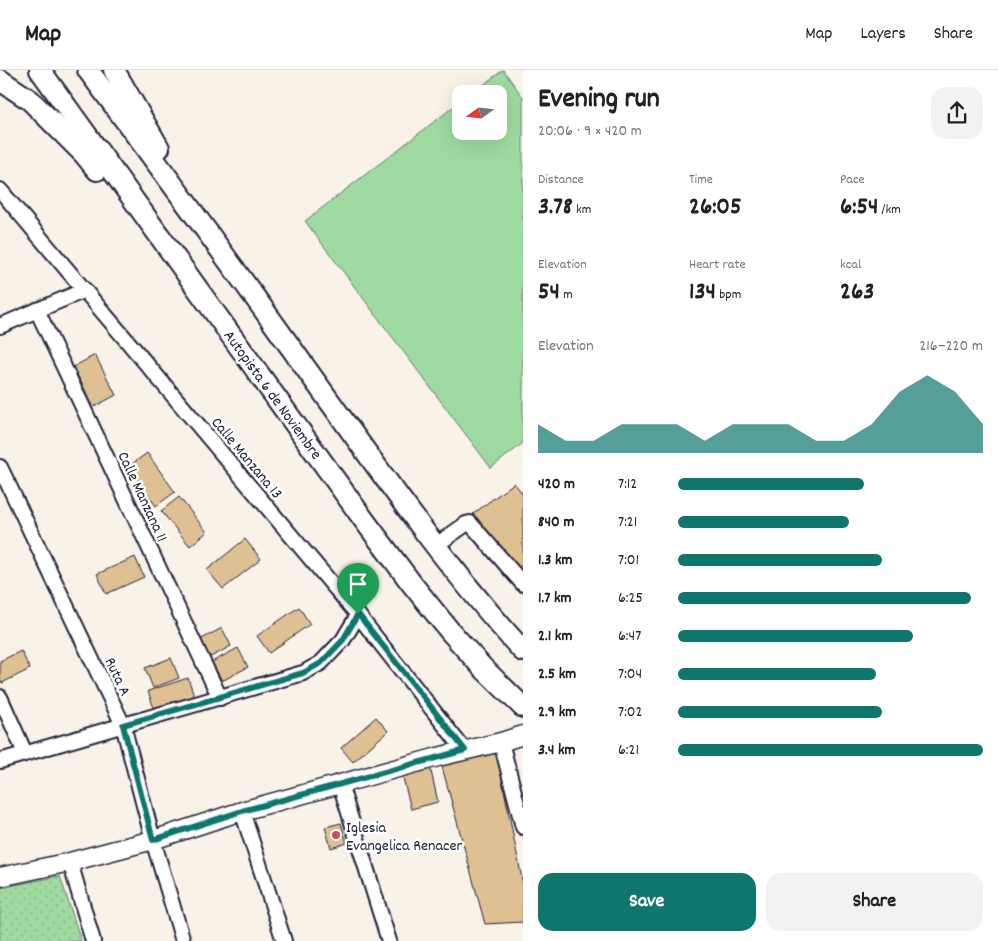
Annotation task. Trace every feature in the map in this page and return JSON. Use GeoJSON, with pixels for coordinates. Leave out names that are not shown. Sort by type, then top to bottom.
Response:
{"type":"FeatureCollection","features":[{"type":"Feature","properties":{"kind":"highway","name":"Autopista 6 de Noviembre"},"geometry":{"type":"LineString","coordinates":[[40,70],[412,584],[482,667],[523,706]]}},
{"type":"Feature","properties":{"kind":"highway"},"geometry":{"type":"LineString","coordinates":[[88,70],[411,516],[493,618],[523,650]]}},
{"type":"Feature","properties":{"kind":"highway"},"geometry":{"type":"LineString","coordinates":[[114,70],[204,228]]}},
{"type":"Feature","properties":{"kind":"highway"},"geometry":{"type":"LineString","coordinates":[[0,80],[30,100],[84,154],[132,215],[286,433],[318,456]]}},
{"type":"Feature","properties":{"kind":"main road"},"geometry":{"type":"LineString","coordinates":[[0,878],[153,840],[242,811],[523,735]]}},
{"type":"Feature","properties":{"kind":"street","name":"Calle Manzana 13"},"geometry":{"type":"LineString","coordinates":[[0,190],[358,614],[465,750]]}},
{"type":"Feature","properties":{"kind":"street"},"geometry":{"type":"LineString","coordinates":[[0,326],[85,290]]}},
{"type":"Feature","properties":{"kind":"street","name":"Calle Manzana 11"},"geometry":{"type":"LineString","coordinates":[[37,310],[220,698]]}},
{"type":"Feature","properties":{"kind":"street","name":"Ruta A"},"geometry":{"type":"LineString","coordinates":[[0,467],[123,725],[182,941]]}},
{"type":"Feature","properties":{"kind":"street"},"geometry":{"type":"LineString","coordinates":[[435,546],[470,523],[523,584]]}},
{"type":"Feature","properties":{"kind":"street"},"geometry":{"type":"LineString","coordinates":[[0,761],[303,673],[321,663],[343,640],[358,614]]}},
{"type":"Feature","properties":{"kind":"street"},"geometry":{"type":"LineString","coordinates":[[0,697],[25,753]]}},
{"type":"Feature","properties":{"kind":"street"},"geometry":{"type":"LineString","coordinates":[[502,742],[523,827]]}},
{"type":"Feature","properties":{"kind":"street"},"geometry":{"type":"LineString","coordinates":[[340,784],[388,941]]}},
{"type":"Feature","properties":{"kind":"street"},"geometry":{"type":"LineString","coordinates":[[242,811],[284,941]]}},
{"type":"Feature","properties":{"kind":"street"},"geometry":{"type":"LineString","coordinates":[[70,862],[93,941]]}},
{"type":"Feature","properties":{"kind":"green space"},"geometry":{"type":"Polygon","coordinates":[[[503,70],[523,97],[523,443],[491,468],[305,221],[452,108],[452,140],[508,140],[508,85],[483,85],[503,70]]]}},
{"type":"Feature","properties":{"kind":"green space"},"geometry":{"type":"Polygon","coordinates":[[[60,876],[81,941],[0,941],[0,888],[60,876]]]}},
{"type":"Feature","properties":{"kind":"building"},"geometry":{"type":"Polygon","coordinates":[[[95,355],[116,395],[94,407],[73,367],[95,355]]]}},
{"type":"Feature","properties":{"kind":"building"},"geometry":{"type":"Polygon","coordinates":[[[147,453],[175,492],[156,506],[128,467],[147,453]]]}},
{"type":"Feature","properties":{"kind":"building"},"geometry":{"type":"Polygon","coordinates":[[[514,483],[523,494],[523,564],[515,571],[473,514],[514,483]]]}},
{"type":"Feature","properties":{"kind":"building"},"geometry":{"type":"Polygon","coordinates":[[[179,497],[207,532],[190,546],[161,511],[179,497]]]}},
{"type":"Feature","properties":{"kind":"building"},"geometry":{"type":"Polygon","coordinates":[[[245,539],[261,559],[223,589],[207,570],[245,539]]]}},
{"type":"Feature","properties":{"kind":"building"},"geometry":{"type":"Polygon","coordinates":[[[135,557],[144,577],[106,594],[97,574],[135,557]]]}},
{"type":"Feature","properties":{"kind":"building"},"geometry":{"type":"Polygon","coordinates":[[[299,607],[310,624],[269,653],[257,636],[299,607]]]}},
{"type":"Feature","properties":{"kind":"building"},"geometry":{"type":"Polygon","coordinates":[[[222,628],[231,646],[207,659],[198,641],[222,628]]]}},
{"type":"Feature","properties":{"kind":"building"},"geometry":{"type":"Polygon","coordinates":[[[238,648],[248,667],[222,681],[212,662],[238,648]]]}},
{"type":"Feature","properties":{"kind":"building"},"geometry":{"type":"Polygon","coordinates":[[[21,651],[30,669],[2,683],[0,680],[0,661],[21,651]]]}},
{"type":"Feature","properties":{"kind":"building"},"geometry":{"type":"Polygon","coordinates":[[[171,658],[179,678],[153,688],[145,668],[171,658]]]}},
{"type":"Feature","properties":{"kind":"building"},"geometry":{"type":"Polygon","coordinates":[[[188,678],[196,701],[156,714],[148,691],[188,678]]]}},
{"type":"Feature","properties":{"kind":"building"},"geometry":{"type":"Polygon","coordinates":[[[376,717],[388,731],[353,762],[341,748],[376,717]]]}},
{"type":"Feature","properties":{"kind":"building"},"geometry":{"type":"Polygon","coordinates":[[[496,750],[523,884],[523,922],[485,924],[441,763],[496,750]]]}},
{"type":"Feature","properties":{"kind":"building"},"geometry":{"type":"Polygon","coordinates":[[[430,767],[438,802],[411,809],[402,774],[430,767]]]}},
{"type":"Feature","properties":{"kind":"building","name":"Iglesia Evangelica Renacer"},"geometry":{"type":"Polygon","coordinates":[[[341,823],[347,843],[331,848],[325,827],[341,823]]]}},
{"type":"Feature","properties":{"kind":"place","name":"Iglesia Evangelica Renacer"},"geometry":{"type":"Point","coordinates":[336,835]}},
{"type":"Feature","properties":{"kind":"route"},"geometry":{"type":"LineString","coordinates":[[358,614],[465,750],[242,811],[153,840],[123,725],[303,673],[321,663],[343,640],[358,614]]}}]}
